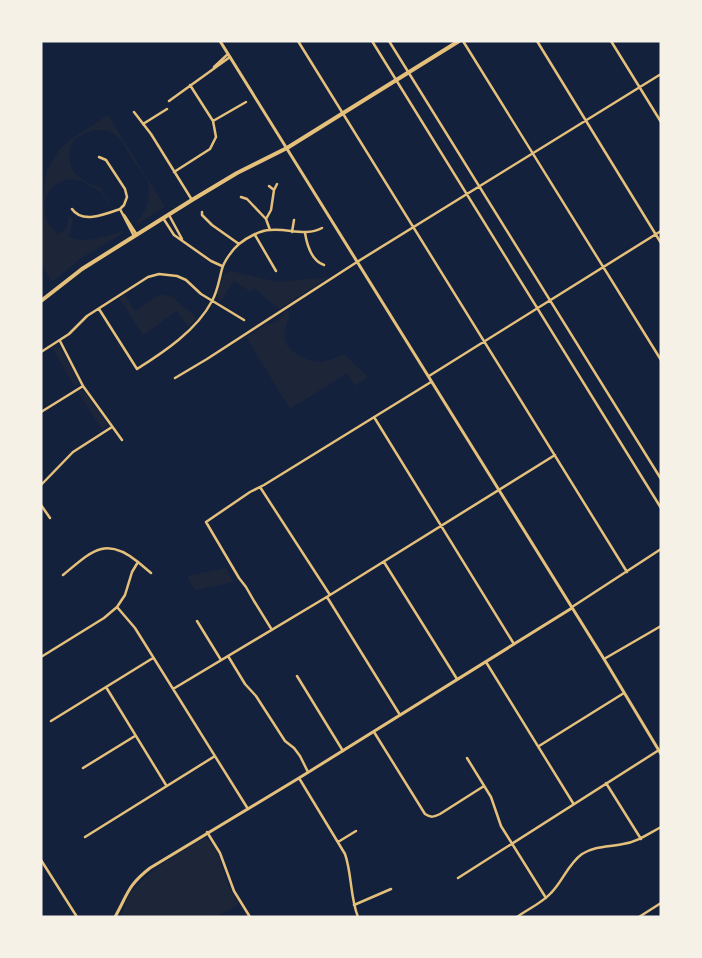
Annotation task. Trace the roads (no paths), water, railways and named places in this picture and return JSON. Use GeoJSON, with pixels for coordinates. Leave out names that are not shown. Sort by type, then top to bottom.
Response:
{"type":"FeatureCollection","features":[{"type":"Feature","properties":{"kind":"main road"},"geometry":{"type":"LineString","coordinates":[[41,301],[82,269],[163,218],[237,173],[286,148],[459,41]]}},
{"type":"Feature","properties":{"kind":"street"},"geometry":{"type":"LineString","coordinates":[[220,41],[660,752],[606,783],[458,878]]}},
{"type":"Feature","properties":{"kind":"street"},"geometry":{"type":"LineString","coordinates":[[298,41],[627,572]]}},
{"type":"Feature","properties":{"kind":"street"},"geometry":{"type":"LineString","coordinates":[[372,41],[661,508]]}},
{"type":"Feature","properties":{"kind":"street"},"geometry":{"type":"LineString","coordinates":[[389,41],[661,479]]}},
{"type":"Feature","properties":{"kind":"street"},"geometry":{"type":"LineString","coordinates":[[463,41],[661,360]]}},
{"type":"Feature","properties":{"kind":"street"},"geometry":{"type":"LineString","coordinates":[[537,41],[661,243]]}},
{"type":"Feature","properties":{"kind":"street"},"geometry":{"type":"LineString","coordinates":[[611,41],[661,122]]}},
{"type":"Feature","properties":{"kind":"street"},"geometry":{"type":"LineString","coordinates":[[169,101],[229,56]]}},
{"type":"Feature","properties":{"kind":"street"},"geometry":{"type":"LineString","coordinates":[[175,378],[357,262],[661,74]]}},
{"type":"Feature","properties":{"kind":"street"},"geometry":{"type":"LineString","coordinates":[[174,172],[212,146],[216,136],[213,121],[190,85]]}},
{"type":"Feature","properties":{"kind":"street"},"geometry":{"type":"LineString","coordinates":[[213,121],[246,102]]}},
{"type":"Feature","properties":{"kind":"street"},"geometry":{"type":"LineString","coordinates":[[143,124],[167,109]]}},
{"type":"Feature","properties":{"kind":"street"},"geometry":{"type":"LineString","coordinates":[[134,112],[192,200]]}},
{"type":"Feature","properties":{"kind":"street"},"geometry":{"type":"LineString","coordinates":[[72,209],[75,213],[83,216],[104,215],[120,210],[124,205],[127,198],[125,189],[109,163],[99,157]]}},
{"type":"Feature","properties":{"kind":"street"},"geometry":{"type":"LineString","coordinates":[[266,219],[274,200],[274,190],[277,184]]}},
{"type":"Feature","properties":{"kind":"street"},"geometry":{"type":"LineString","coordinates":[[269,186],[274,190]]}},
{"type":"Feature","properties":{"kind":"street"},"geometry":{"type":"LineString","coordinates":[[241,197],[247,199],[266,219],[270,230]]}},
{"type":"Feature","properties":{"kind":"street"},"geometry":{"type":"LineString","coordinates":[[120,210],[127,218],[136,236]]}},
{"type":"Feature","properties":{"kind":"street"},"geometry":{"type":"LineString","coordinates":[[197,214],[202,213],[212,225],[239,244]]}},
{"type":"Feature","properties":{"kind":"street"},"geometry":{"type":"LineString","coordinates":[[169,215],[182,240]]}},
{"type":"Feature","properties":{"kind":"street"},"geometry":{"type":"LineString","coordinates":[[163,218],[174,235],[211,261],[222,266]]}},
{"type":"Feature","properties":{"kind":"street"},"geometry":{"type":"LineString","coordinates":[[292,232],[294,220]]}},
{"type":"Feature","properties":{"kind":"street"},"geometry":{"type":"LineString","coordinates":[[99,309],[137,369],[156,357],[200,320],[213,300],[219,285],[222,266],[239,244],[255,235],[270,230],[306,233],[322,228]]}},
{"type":"Feature","properties":{"kind":"street"},"geometry":{"type":"LineString","coordinates":[[428,376],[661,231]]}},
{"type":"Feature","properties":{"kind":"street"},"geometry":{"type":"LineString","coordinates":[[306,233],[306,242],[316,260],[324,265]]}},
{"type":"Feature","properties":{"kind":"street"},"geometry":{"type":"LineString","coordinates":[[255,235],[276,271]]}},
{"type":"Feature","properties":{"kind":"street"},"geometry":{"type":"LineString","coordinates":[[41,352],[60,341],[87,316],[148,277],[159,274],[177,276],[186,280],[201,294],[244,320]]}},
{"type":"Feature","properties":{"kind":"street"},"geometry":{"type":"LineString","coordinates":[[60,341],[83,386],[122,440]]}},
{"type":"Feature","properties":{"kind":"street"},"geometry":{"type":"LineString","coordinates":[[272,630],[208,526],[207,520],[432,382]]}},
{"type":"Feature","properties":{"kind":"street"},"geometry":{"type":"LineString","coordinates":[[41,412],[83,386]]}},
{"type":"Feature","properties":{"kind":"street"},"geometry":{"type":"LineString","coordinates":[[374,417],[514,644]]}},
{"type":"Feature","properties":{"kind":"street"},"geometry":{"type":"LineString","coordinates":[[41,485],[73,452],[112,427]]}},
{"type":"Feature","properties":{"kind":"street"},"geometry":{"type":"LineString","coordinates":[[173,689],[329,596],[554,455]]}},
{"type":"Feature","properties":{"kind":"street"},"geometry":{"type":"LineString","coordinates":[[260,487],[329,596],[400,715]]}},
{"type":"Feature","properties":{"kind":"street"},"geometry":{"type":"LineString","coordinates":[[41,505],[50,518]]}},
{"type":"Feature","properties":{"kind":"street"},"geometry":{"type":"LineString","coordinates":[[64,575],[94,552],[106,548],[126,552],[151,573]]}},
{"type":"Feature","properties":{"kind":"street"},"geometry":{"type":"LineString","coordinates":[[115,917],[128,889],[140,875],[486,662],[661,549]]}},
{"type":"Feature","properties":{"kind":"street"},"geometry":{"type":"LineString","coordinates":[[41,657],[104,618],[117,607],[125,594],[132,572],[138,562]]}},
{"type":"Feature","properties":{"kind":"street"},"geometry":{"type":"LineString","coordinates":[[384,562],[457,680]]}},
{"type":"Feature","properties":{"kind":"street"},"geometry":{"type":"LineString","coordinates":[[117,607],[135,628],[248,809]]}},
{"type":"Feature","properties":{"kind":"street"},"geometry":{"type":"LineString","coordinates":[[196,621],[221,660]]}},
{"type":"Feature","properties":{"kind":"street"},"geometry":{"type":"LineString","coordinates":[[604,659],[661,626]]}},
{"type":"Feature","properties":{"kind":"street"},"geometry":{"type":"LineString","coordinates":[[228,656],[284,741],[294,748],[300,756],[308,772]]}},
{"type":"Feature","properties":{"kind":"street"},"geometry":{"type":"LineString","coordinates":[[51,721],[153,658]]}},
{"type":"Feature","properties":{"kind":"street"},"geometry":{"type":"LineString","coordinates":[[486,662],[574,803]]}},
{"type":"Feature","properties":{"kind":"street"},"geometry":{"type":"LineString","coordinates":[[297,676],[343,751]]}},
{"type":"Feature","properties":{"kind":"street"},"geometry":{"type":"LineString","coordinates":[[106,687],[166,786]]}},
{"type":"Feature","properties":{"kind":"street"},"geometry":{"type":"LineString","coordinates":[[539,746],[624,693]]}},
{"type":"Feature","properties":{"kind":"street"},"geometry":{"type":"LineString","coordinates":[[374,732],[425,814],[433,817],[484,786]]}},
{"type":"Feature","properties":{"kind":"street"},"geometry":{"type":"LineString","coordinates":[[83,768],[135,736]]}},
{"type":"Feature","properties":{"kind":"street"},"geometry":{"type":"LineString","coordinates":[[85,837],[215,756]]}},
{"type":"Feature","properties":{"kind":"street"},"geometry":{"type":"LineString","coordinates":[[467,758],[496,808],[501,826],[546,898]]}},
{"type":"Feature","properties":{"kind":"street"},"geometry":{"type":"LineString","coordinates":[[299,778],[345,854],[358,917]]}},
{"type":"Feature","properties":{"kind":"street"},"geometry":{"type":"LineString","coordinates":[[606,783],[641,839]]}},
{"type":"Feature","properties":{"kind":"street"},"geometry":{"type":"LineString","coordinates":[[516,917],[546,898],[573,862],[583,854],[593,849],[641,839],[661,827]]}},
{"type":"Feature","properties":{"kind":"street"},"geometry":{"type":"LineString","coordinates":[[338,842],[356,831]]}},
{"type":"Feature","properties":{"kind":"street"},"geometry":{"type":"LineString","coordinates":[[208,832],[220,853],[234,892],[250,917]]}},
{"type":"Feature","properties":{"kind":"street"},"geometry":{"type":"LineString","coordinates":[[41,860],[77,917]]}},
{"type":"Feature","properties":{"kind":"street"},"geometry":{"type":"LineString","coordinates":[[354,905],[392,889]]}},
{"type":"Feature","properties":{"kind":"street"},"geometry":{"type":"LineString","coordinates":[[639,917],[661,903]]}}]}
